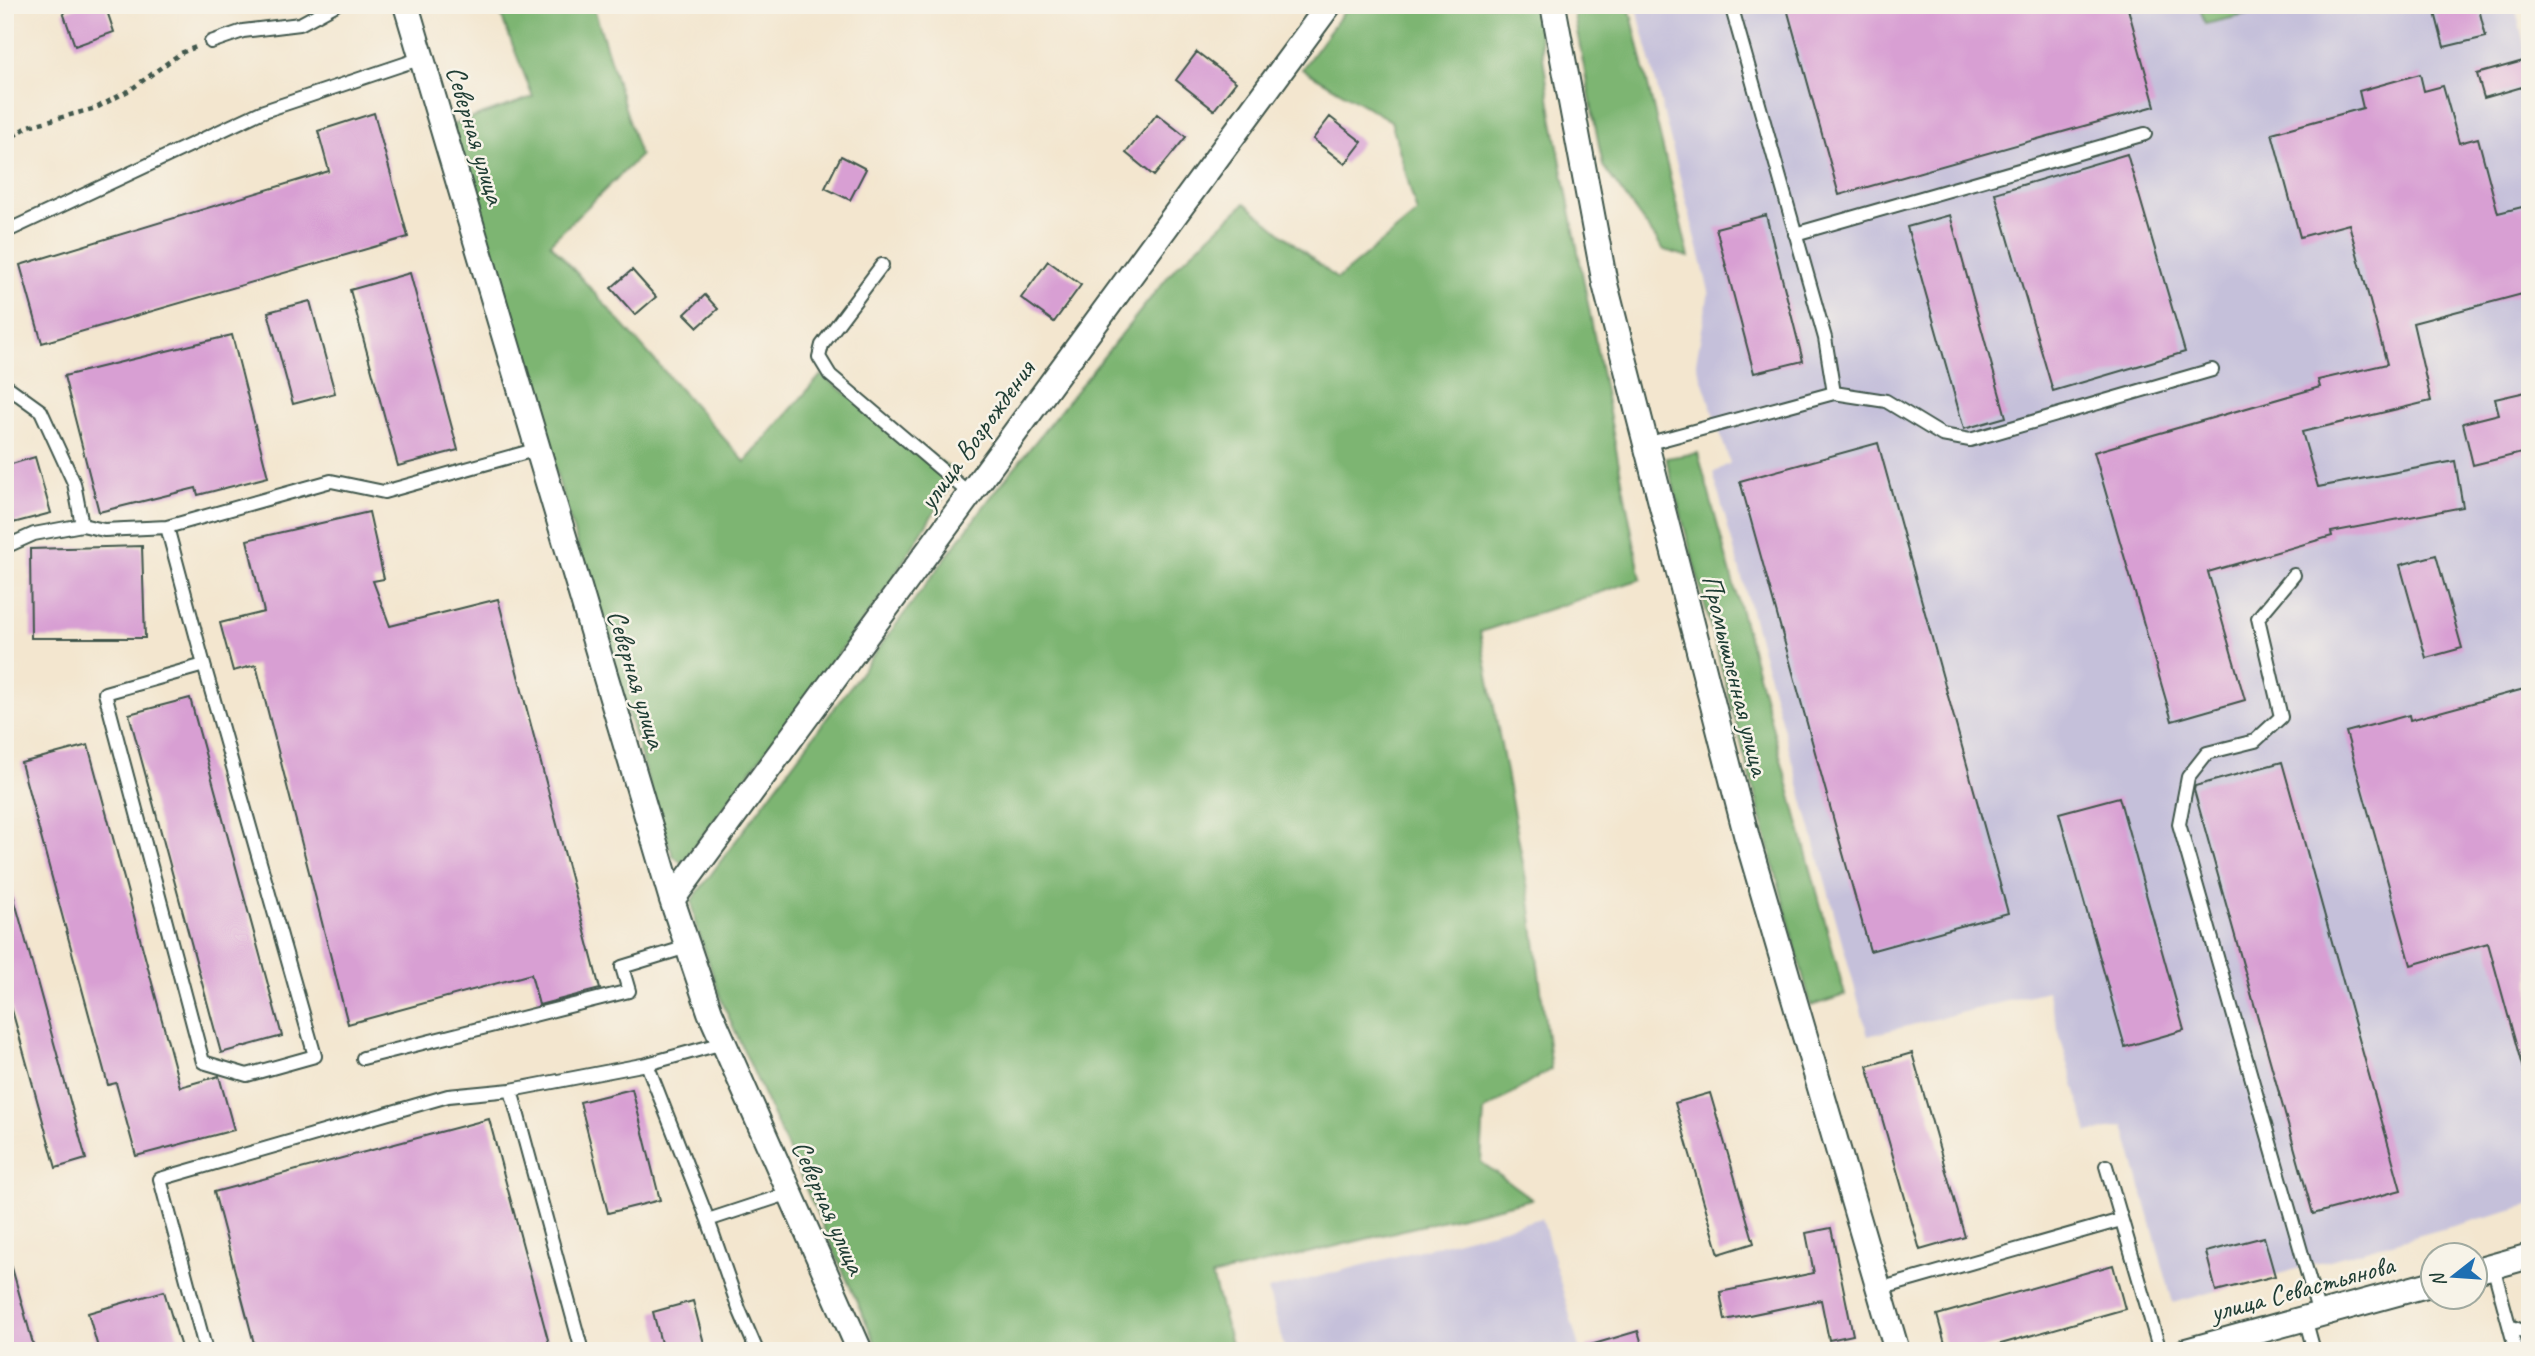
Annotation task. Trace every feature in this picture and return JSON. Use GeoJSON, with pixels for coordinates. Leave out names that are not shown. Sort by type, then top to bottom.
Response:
{"type":"FeatureCollection","features":[{"type":"Feature","properties":{"kind":"street","name":"Северная улица"},"geometry":{"type":"LineString","coordinates":[[406,5],[671,900],[710,1012],[860,1351]]}},
{"type":"Feature","properties":{"kind":"street","name":"улица Возрождения"},"geometry":{"type":"LineString","coordinates":[[671,900],[1329,5]]}},
{"type":"Feature","properties":{"kind":"street","name":"Промышленная улица"},"geometry":{"type":"LineString","coordinates":[[1553,5],[1605,284],[1747,838],[1897,1351]]}},
{"type":"Feature","properties":{"kind":"street"},"geometry":{"type":"LineString","coordinates":[[2490,1267],[2530,1256]]}},
{"type":"Feature","properties":{"kind":"street","name":"улица Севастьянова"},"geometry":{"type":"LineString","coordinates":[[2186,1351],[2420,1287]]}},
{"type":"Feature","properties":{"kind":"lane"},"geometry":{"type":"LineString","coordinates":[[211,42],[243,31],[300,24],[335,5]]}},
{"type":"Feature","properties":{"kind":"lane"},"geometry":{"type":"LineString","coordinates":[[1731,5],[1825,338],[1834,393]]}},
{"type":"Feature","properties":{"kind":"lane"},"geometry":{"type":"LineString","coordinates":[[5,232],[261,112],[422,58]]}},
{"type":"Feature","properties":{"kind":"lane"},"geometry":{"type":"LineString","coordinates":[[1796,234],[2146,134]]}},
{"type":"Feature","properties":{"kind":"lane"},"geometry":{"type":"LineString","coordinates":[[882,265],[822,345],[819,358],[830,375],[970,494]]}},
{"type":"Feature","properties":{"kind":"lane"},"geometry":{"type":"LineString","coordinates":[[1646,444],[1834,393],[1886,401],[1942,435],[1970,440],[2212,370]]}},
{"type":"Feature","properties":{"kind":"lane"},"geometry":{"type":"LineString","coordinates":[[5,385],[41,411],[74,483],[82,525]]}},
{"type":"Feature","properties":{"kind":"lane"},"geometry":{"type":"LineString","coordinates":[[5,547],[33,534],[82,525],[104,530],[167,527],[331,481],[384,492],[538,449]]}},
{"type":"Feature","properties":{"kind":"lane"},"geometry":{"type":"LineString","coordinates":[[167,527],[315,1056],[247,1075],[203,1062],[105,693],[204,665]]}},
{"type":"Feature","properties":{"kind":"lane"},"geometry":{"type":"LineString","coordinates":[[2294,575],[2258,618],[2281,717],[2255,741],[2207,753],[2188,777],[2179,824],[2312,1316],[2314,1351]]}},
{"type":"Feature","properties":{"kind":"lane"},"geometry":{"type":"LineString","coordinates":[[363,1058],[629,991],[622,967],[687,947]]}},
{"type":"Feature","properties":{"kind":"lane"},"geometry":{"type":"LineString","coordinates":[[206,1351],[160,1179],[447,1096],[511,1090],[647,1064],[723,1043]]}},
{"type":"Feature","properties":{"kind":"lane"},"geometry":{"type":"LineString","coordinates":[[647,1064],[757,1351]]}},
{"type":"Feature","properties":{"kind":"lane"},"geometry":{"type":"LineString","coordinates":[[511,1090],[582,1351]]}},
{"type":"Feature","properties":{"kind":"lane"},"geometry":{"type":"LineString","coordinates":[[2106,1166],[2160,1351]]}},
{"type":"Feature","properties":{"kind":"lane"},"geometry":{"type":"LineString","coordinates":[[708,1220],[790,1193]]}},
{"type":"Feature","properties":{"kind":"lane"},"geometry":{"type":"LineString","coordinates":[[1879,1289],[2121,1220]]}},
{"type":"Feature","properties":{"kind":"lane"},"geometry":{"type":"LineString","coordinates":[[2490,1282],[2510,1326],[2516,1351]]}},
{"type":"Feature","properties":{"kind":"lane"},"geometry":{"type":"LineString","coordinates":[[2510,1326],[2530,1334]]}},
{"type":"Feature","properties":{"kind":"path"},"geometry":{"type":"LineString","coordinates":[[5,142],[29,126],[96,108],[130,90],[181,53],[211,42]]}},
{"type":"Feature","properties":{"kind":"shaded area"},"geometry":{"type":"Polygon","coordinates":[[[1636,5],[2199,5],[2205,24],[2288,5],[2515,5],[2530,71],[2530,1205],[2173,1303],[2124,1126],[2088,1133],[2047,991],[1868,1036],[1713,473],[1730,463],[1696,362],[1709,291],[1636,5]]]}},
{"type":"Feature","properties":{"kind":"shaded area"},"geometry":{"type":"Polygon","coordinates":[[[1542,1218],[1580,1351],[1285,1351],[1268,1290],[1542,1218]]]}},
{"type":"Feature","properties":{"kind":"green space"},"geometry":{"type":"Polygon","coordinates":[[[497,5],[593,5],[640,156],[550,243],[745,462],[821,375],[958,474],[883,594],[682,863],[673,856],[653,797],[452,125],[533,97],[497,5]]]}},
{"type":"Feature","properties":{"kind":"green space"},"geometry":{"type":"Polygon","coordinates":[[[1349,5],[1535,5],[1552,116],[1641,579],[1480,632],[1530,901],[1551,1069],[1484,1111],[1481,1162],[1532,1199],[1212,1276],[1233,1351],[879,1351],[722,1002],[695,922],[692,900],[990,498],[1174,269],[1245,203],[1337,279],[1417,213],[1391,121],[1302,69],[1349,5]]]}},
{"type":"Feature","properties":{"kind":"green space"},"geometry":{"type":"Polygon","coordinates":[[[1572,5],[1626,5],[1630,10],[1689,257],[1664,250],[1603,166],[1572,5]]]}},
{"type":"Feature","properties":{"kind":"green space"},"geometry":{"type":"Polygon","coordinates":[[[2199,5],[2288,5],[2205,24],[2199,5]]]}},
{"type":"Feature","properties":{"kind":"green space"},"geometry":{"type":"Polygon","coordinates":[[[1698,453],[1845,995],[1811,1006],[1666,458],[1698,453]]]}},
{"type":"Feature","properties":{"kind":"building"},"geometry":{"type":"Polygon","coordinates":[[[83,5],[105,5],[114,32],[75,46],[63,12],[83,5]]]}},
{"type":"Feature","properties":{"kind":"building"},"geometry":{"type":"Polygon","coordinates":[[[1786,5],[2127,5],[2155,106],[1839,195],[1786,5]]]}},
{"type":"Feature","properties":{"kind":"building"},"geometry":{"type":"Polygon","coordinates":[[[2433,5],[2478,5],[2486,37],[2444,47],[2433,5]]]}},
{"type":"Feature","properties":{"kind":"building"},"geometry":{"type":"Polygon","coordinates":[[[1197,52],[1236,82],[1214,110],[1176,80],[1197,52]]]}},
{"type":"Feature","properties":{"kind":"building"},"geometry":{"type":"Polygon","coordinates":[[[2523,61],[2529,85],[2484,98],[2477,74],[2523,61]]]}},
{"type":"Feature","properties":{"kind":"building"},"geometry":{"type":"Polygon","coordinates":[[[2420,74],[2424,91],[2443,86],[2459,143],[2478,138],[2498,213],[2530,205],[2530,292],[2413,323],[2431,401],[2302,432],[2318,487],[2455,461],[2463,507],[2331,532],[2332,536],[2208,572],[2245,700],[2172,721],[2094,452],[2320,387],[2318,380],[2387,364],[2349,224],[2300,237],[2272,133],[2363,108],[2359,91],[2420,74]]]}},
{"type":"Feature","properties":{"kind":"building"},"geometry":{"type":"Polygon","coordinates":[[[374,113],[408,237],[42,343],[20,265],[329,171],[318,131],[374,113]]]}},
{"type":"Feature","properties":{"kind":"building"},"geometry":{"type":"Polygon","coordinates":[[[1157,114],[1186,137],[1154,176],[1126,153],[1157,114]]]}},
{"type":"Feature","properties":{"kind":"building"},"geometry":{"type":"Polygon","coordinates":[[[1330,117],[1362,142],[1345,164],[1313,139],[1330,117]]]}},
{"type":"Feature","properties":{"kind":"building"},"geometry":{"type":"Polygon","coordinates":[[[2127,154],[2185,352],[2053,391],[1995,193],[2127,154]]]}},
{"type":"Feature","properties":{"kind":"building"},"geometry":{"type":"Polygon","coordinates":[[[841,156],[866,169],[850,200],[825,188],[841,156]]]}},
{"type":"Feature","properties":{"kind":"building"},"geometry":{"type":"Polygon","coordinates":[[[1766,215],[1803,361],[1754,373],[1716,228],[1766,215]]]}},
{"type":"Feature","properties":{"kind":"building"},"geometry":{"type":"Polygon","coordinates":[[[1950,215],[2006,417],[1964,429],[1907,227],[1950,215]]]}},
{"type":"Feature","properties":{"kind":"building"},"geometry":{"type":"Polygon","coordinates":[[[1048,261],[1081,285],[1054,322],[1021,298],[1048,261]]]}},
{"type":"Feature","properties":{"kind":"building"},"geometry":{"type":"Polygon","coordinates":[[[632,270],[656,297],[635,315],[611,288],[632,270]]]}},
{"type":"Feature","properties":{"kind":"building"},"geometry":{"type":"Polygon","coordinates":[[[410,273],[458,450],[398,466],[350,290],[410,273]]]}},
{"type":"Feature","properties":{"kind":"building"},"geometry":{"type":"Polygon","coordinates":[[[705,295],[718,309],[698,327],[685,314],[705,295]]]}},
{"type":"Feature","properties":{"kind":"building"},"geometry":{"type":"Polygon","coordinates":[[[310,301],[335,393],[293,404],[268,312],[310,301]]]}},
{"type":"Feature","properties":{"kind":"building"},"geometry":{"type":"Polygon","coordinates":[[[232,335],[268,477],[198,495],[196,488],[99,512],[64,376],[232,335]]]}},
{"type":"Feature","properties":{"kind":"building"},"geometry":{"type":"Polygon","coordinates":[[[2530,391],[2530,451],[2473,465],[2463,423],[2499,414],[2495,399],[2530,391]]]}},
{"type":"Feature","properties":{"kind":"building"},"geometry":{"type":"Polygon","coordinates":[[[1878,443],[2008,913],[1870,951],[1740,481],[1878,443]]]}},
{"type":"Feature","properties":{"kind":"building"},"geometry":{"type":"Polygon","coordinates":[[[35,457],[51,513],[13,523],[5,496],[5,466],[35,457]]]}},
{"type":"Feature","properties":{"kind":"building"},"geometry":{"type":"Polygon","coordinates":[[[369,512],[384,579],[373,581],[390,626],[498,599],[600,989],[539,1005],[531,974],[348,1024],[256,665],[233,671],[220,623],[264,612],[247,540],[369,512]]]}},
{"type":"Feature","properties":{"kind":"building"},"geometry":{"type":"Polygon","coordinates":[[[142,546],[145,638],[31,638],[30,549],[142,546]]]}},
{"type":"Feature","properties":{"kind":"building"},"geometry":{"type":"Polygon","coordinates":[[[2436,555],[2462,648],[2426,658],[2400,565],[2436,555]]]}},
{"type":"Feature","properties":{"kind":"building"},"geometry":{"type":"Polygon","coordinates":[[[2524,689],[2530,710],[2530,1072],[2524,1073],[2488,943],[2411,965],[2346,732],[2409,715],[2410,720],[2524,689]]]}},
{"type":"Feature","properties":{"kind":"building"},"geometry":{"type":"Polygon","coordinates":[[[190,698],[282,1036],[221,1053],[129,714],[190,698]]]}},
{"type":"Feature","properties":{"kind":"building"},"geometry":{"type":"Polygon","coordinates":[[[88,745],[180,1087],[219,1076],[234,1130],[136,1156],[116,1083],[108,1085],[21,763],[88,745]]]}},
{"type":"Feature","properties":{"kind":"building"},"geometry":{"type":"Polygon","coordinates":[[[2282,762],[2401,1190],[2313,1214],[2194,790],[2195,786],[2282,762]]]}},
{"type":"Feature","properties":{"kind":"building"},"geometry":{"type":"Polygon","coordinates":[[[2119,797],[2184,1030],[2125,1047],[2059,813],[2119,797]]]}},
{"type":"Feature","properties":{"kind":"building"},"geometry":{"type":"Polygon","coordinates":[[[11,887],[86,1159],[56,1168],[5,985],[5,888],[11,887]]]}},
{"type":"Feature","properties":{"kind":"building"},"geometry":{"type":"Polygon","coordinates":[[[1912,1053],[1965,1237],[1920,1250],[1867,1066],[1912,1053]]]}},
{"type":"Feature","properties":{"kind":"building"},"geometry":{"type":"Polygon","coordinates":[[[632,1089],[660,1200],[608,1213],[580,1102],[632,1089]]]}},
{"type":"Feature","properties":{"kind":"building"},"geometry":{"type":"Polygon","coordinates":[[[1710,1093],[1754,1243],[1719,1254],[1675,1103],[1710,1093]]]}},
{"type":"Feature","properties":{"kind":"building"},"geometry":{"type":"Polygon","coordinates":[[[489,1119],[551,1351],[256,1351],[214,1192],[489,1119]]]}},
{"type":"Feature","properties":{"kind":"building"},"geometry":{"type":"Polygon","coordinates":[[[1831,1228],[1853,1335],[1829,1340],[1821,1300],[1725,1320],[1720,1292],[1814,1273],[1806,1233],[1831,1228]]]}},
{"type":"Feature","properties":{"kind":"building"},"geometry":{"type":"Polygon","coordinates":[[[2264,1237],[2275,1276],[2216,1291],[2206,1252],[2264,1237]]]}},
{"type":"Feature","properties":{"kind":"building"},"geometry":{"type":"Polygon","coordinates":[[[11,1264],[35,1351],[5,1351],[5,1265],[11,1264]]]}},
{"type":"Feature","properties":{"kind":"building"},"geometry":{"type":"Polygon","coordinates":[[[2113,1265],[2125,1309],[1976,1351],[1947,1351],[1937,1315],[2113,1265]]]}},
{"type":"Feature","properties":{"kind":"building"},"geometry":{"type":"Polygon","coordinates":[[[164,1291],[182,1351],[99,1351],[88,1313],[164,1291]]]}},
{"type":"Feature","properties":{"kind":"building"},"geometry":{"type":"Polygon","coordinates":[[[693,1301],[706,1351],[663,1351],[653,1312],[693,1301]]]}},
{"type":"Feature","properties":{"kind":"building"},"geometry":{"type":"Polygon","coordinates":[[[1638,1331],[1644,1351],[1587,1351],[1587,1346],[1638,1331]]]}}]}
